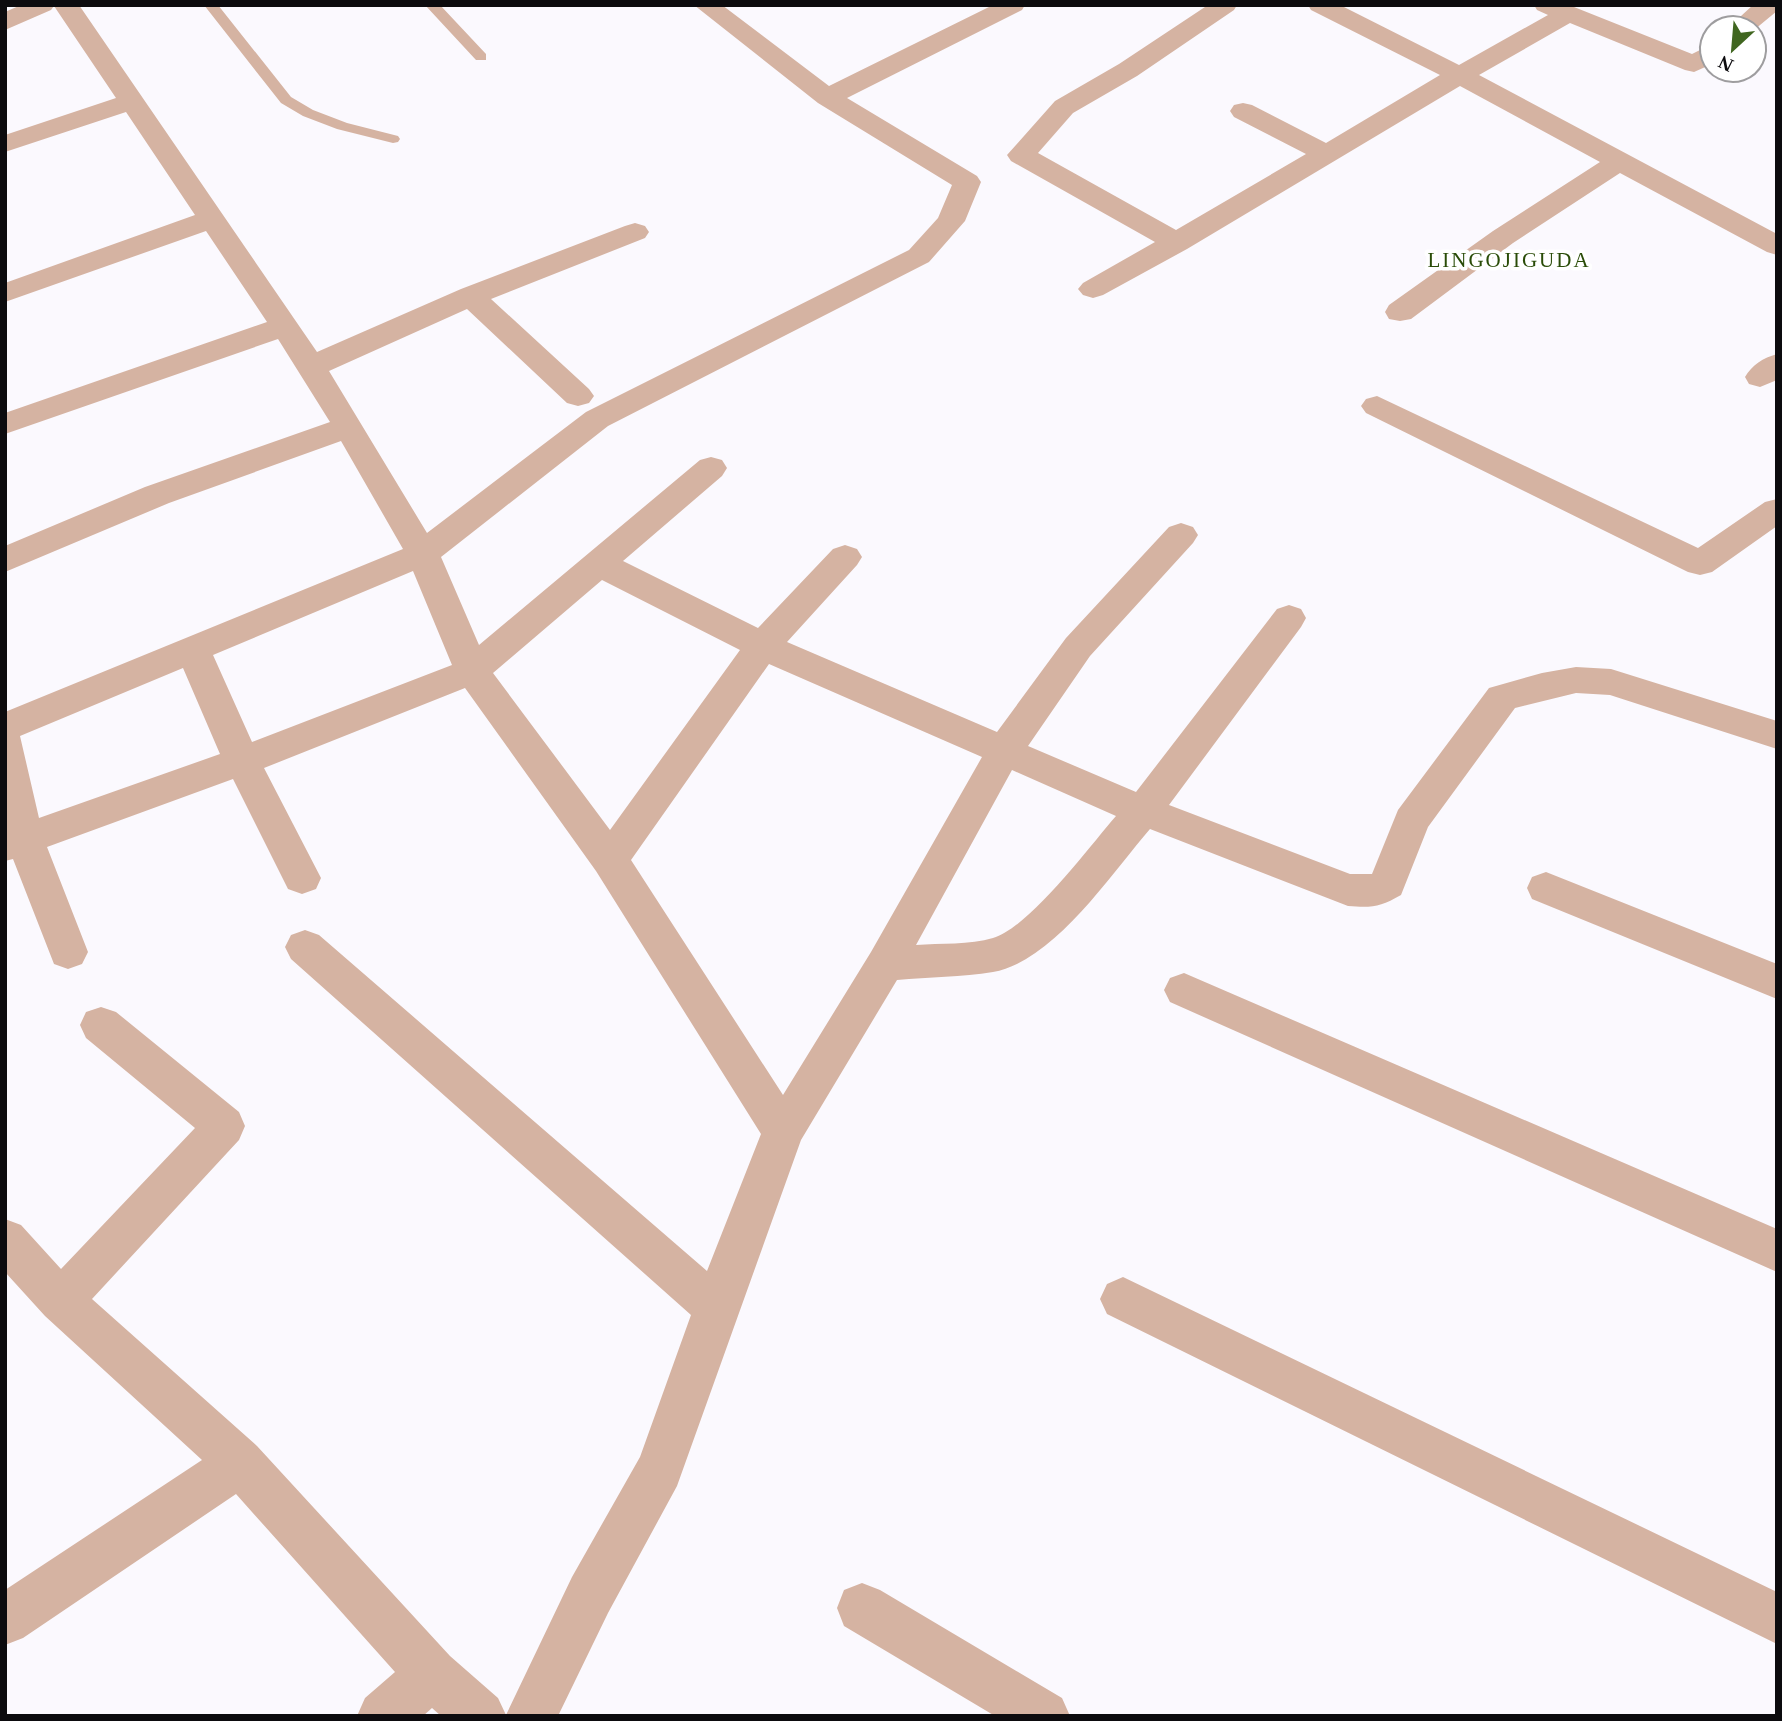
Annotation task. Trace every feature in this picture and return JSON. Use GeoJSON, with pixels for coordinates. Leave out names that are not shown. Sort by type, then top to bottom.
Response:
{"type":"FeatureCollection","features":[{"type":"Feature","properties":{"kind":"street"},"geometry":{"type":"LineString","coordinates":[[5,22],[42,5]]}},
{"type":"Feature","properties":{"kind":"street"},"geometry":{"type":"LineString","coordinates":[[66,5],[285,326],[349,427],[423,554],[472,671],[610,860],[783,1132]]}},
{"type":"Feature","properties":{"kind":"street"},"geometry":{"type":"LineString","coordinates":[[827,97],[1013,5]]}},
{"type":"Feature","properties":{"kind":"street"},"geometry":{"type":"LineString","coordinates":[[5,727],[423,554],[597,419],[919,256],[994,169],[1064,107],[1128,70],[1225,5]]}},
{"type":"Feature","properties":{"kind":"street"},"geometry":{"type":"LineString","coordinates":[[1321,5],[1458,74],[1618,162],[1771,235]]}},
{"type":"Feature","properties":{"kind":"street"},"geometry":{"type":"LineString","coordinates":[[713,7],[827,97],[994,169],[1177,243]]}},
{"type":"Feature","properties":{"kind":"street"},"geometry":{"type":"LineString","coordinates":[[1093,289],[1177,243],[1458,74],[1557,10],[1694,64],[1698,61]]}},
{"type":"Feature","properties":{"kind":"street"},"geometry":{"type":"LineString","coordinates":[[5,144],[133,101]]}},
{"type":"Feature","properties":{"kind":"street"},"geometry":{"type":"LineString","coordinates":[[1243,111],[1325,153]]}},
{"type":"Feature","properties":{"kind":"street"},"geometry":{"type":"LineString","coordinates":[[1400,312],[1503,237],[1618,162]]}},
{"type":"Feature","properties":{"kind":"street"},"geometry":{"type":"LineString","coordinates":[[8,287],[211,219]]}},
{"type":"Feature","properties":{"kind":"street"},"geometry":{"type":"LineString","coordinates":[[310,367],[471,296],[635,232]]}},
{"type":"Feature","properties":{"kind":"street"},"geometry":{"type":"LineString","coordinates":[[471,296],[578,396]]}},
{"type":"Feature","properties":{"kind":"street"},"geometry":{"type":"LineString","coordinates":[[5,424],[285,326]]}},
{"type":"Feature","properties":{"kind":"street"},"geometry":{"type":"LineString","coordinates":[[1377,406],[1700,563],[1777,510]]}},
{"type":"Feature","properties":{"kind":"street"},"geometry":{"type":"LineString","coordinates":[[5,560],[157,495],[349,427]]}},
{"type":"Feature","properties":{"kind":"street"},"geometry":{"type":"LineString","coordinates":[[15,842],[242,761],[472,671],[711,468]]}},
{"type":"Feature","properties":{"kind":"street"},"geometry":{"type":"LineString","coordinates":[[531,1716],[590,1595],[660,1469],[716,1308],[783,1132],[885,964],[1005,750],[1078,647],[1181,535]]}},
{"type":"Feature","properties":{"kind":"street"},"geometry":{"type":"LineString","coordinates":[[610,860],[762,646],[845,557]]}},
{"type":"Feature","properties":{"kind":"street"},"geometry":{"type":"LineString","coordinates":[[598,563],[762,646],[1143,811],[1348,890],[1371,892],[1387,884],[1410,821],[1502,698],[1542,686],[1576,680],[1611,682],[1777,735]]}},
{"type":"Feature","properties":{"kind":"street"},"geometry":{"type":"LineString","coordinates":[[885,964],[995,955],[1020,944],[1043,926],[1143,811],[1289,618]]}},
{"type":"Feature","properties":{"kind":"street"},"geometry":{"type":"LineString","coordinates":[[192,649],[242,761],[302,878]]}},
{"type":"Feature","properties":{"kind":"street"},"geometry":{"type":"LineString","coordinates":[[5,743],[15,842],[68,952]]}},
{"type":"Feature","properties":{"kind":"street"},"geometry":{"type":"LineString","coordinates":[[1546,888],[1777,982]]}},
{"type":"Feature","properties":{"kind":"street"},"geometry":{"type":"LineString","coordinates":[[305,947],[716,1308]]}},
{"type":"Feature","properties":{"kind":"street"},"geometry":{"type":"LineString","coordinates":[[1184,990],[1777,1251]]}},
{"type":"Feature","properties":{"kind":"street"},"geometry":{"type":"LineString","coordinates":[[101,1025],[224,1126],[25,1273],[240,1463],[432,1674],[480,1716]]}},
{"type":"Feature","properties":{"kind":"street"},"geometry":{"type":"LineString","coordinates":[[1123,1299],[1777,1619]]}},
{"type":"Feature","properties":{"kind":"street"},"geometry":{"type":"LineString","coordinates":[[5,1620],[240,1463]]}},
{"type":"Feature","properties":{"kind":"street"},"geometry":{"type":"LineString","coordinates":[[862,1608],[1044,1716]]}},
{"type":"Feature","properties":{"kind":"street"},"geometry":{"type":"LineString","coordinates":[[383,1716],[432,1674]]}},
{"type":"Feature","properties":{"kind":"lane"},"geometry":{"type":"LineString","coordinates":[[211,5],[286,100],[342,126],[393,139]]}},
{"type":"Feature","properties":{"kind":"lane"},"geometry":{"type":"LineString","coordinates":[[432,5],[481,57]]}},
{"type":"Feature","properties":{"kind":"district","name":"LINGOJIGUDA"},"geometry":{"type":"Point","coordinates":[1509,260]}}]}
